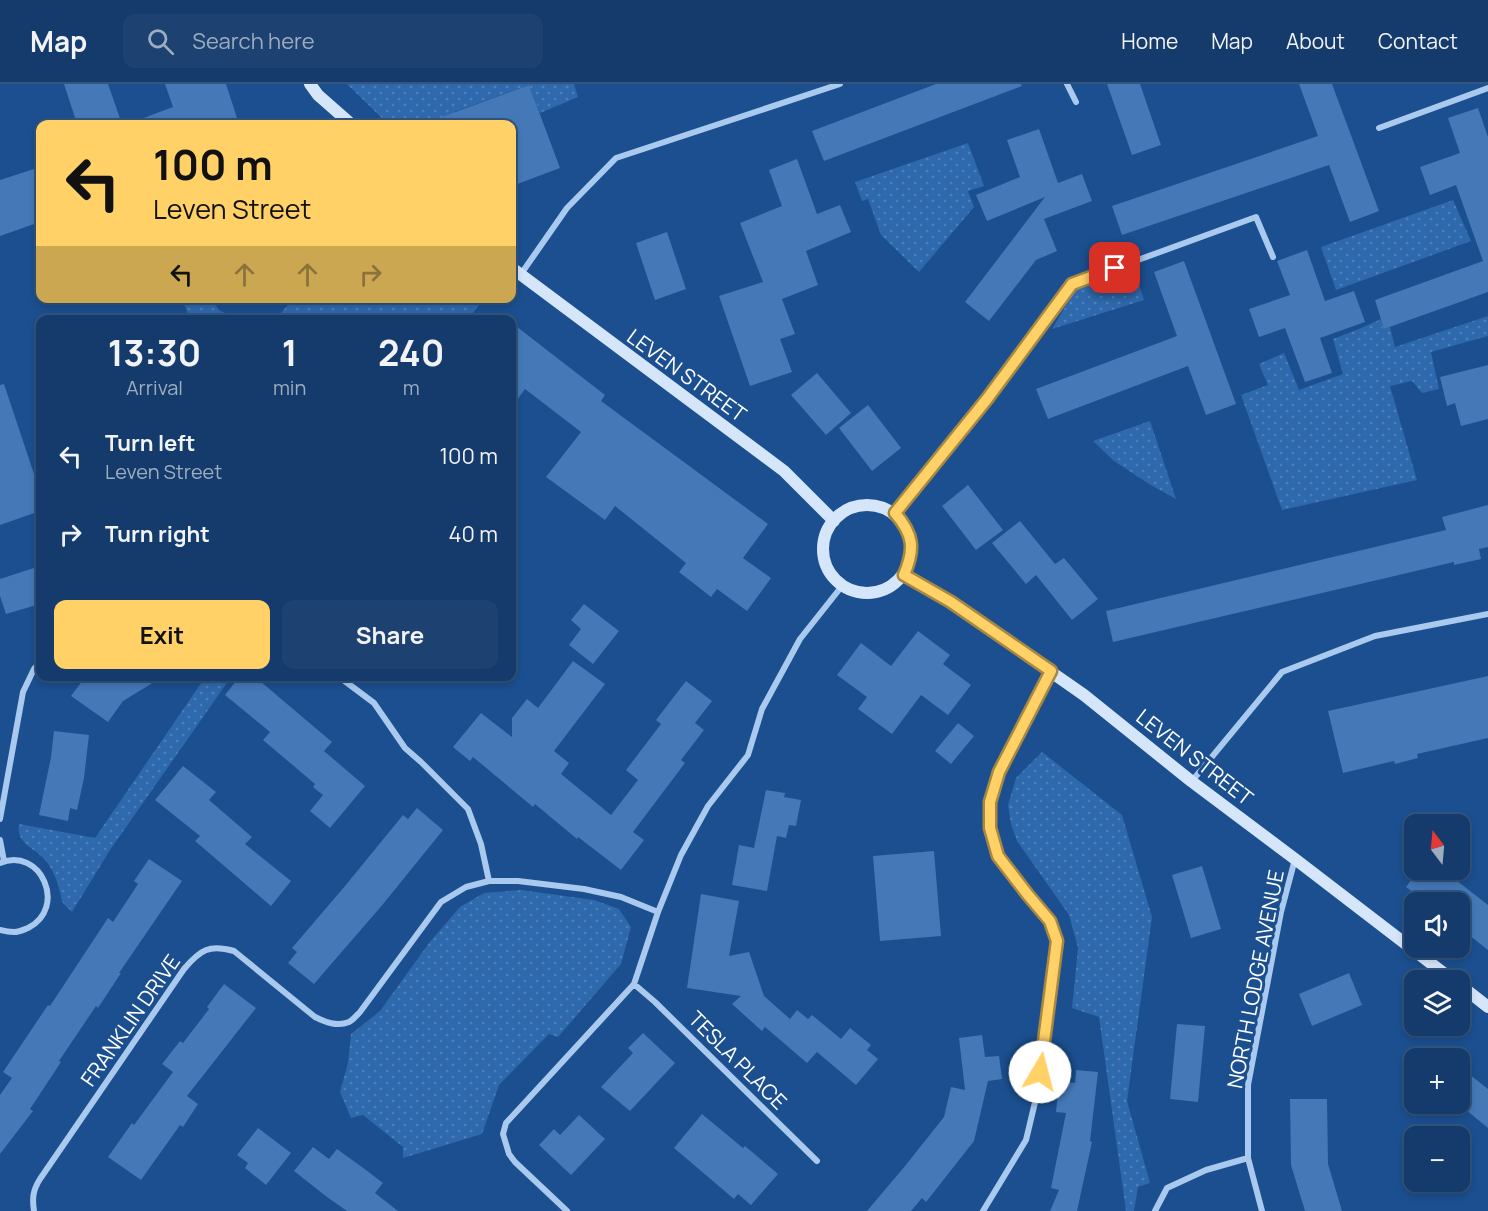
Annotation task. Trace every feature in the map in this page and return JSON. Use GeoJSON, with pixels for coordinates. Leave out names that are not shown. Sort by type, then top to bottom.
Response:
{"type":"FeatureCollection","features":[{"type":"Feature","properties":{"kind":"street"},"geometry":{"type":"LineString","coordinates":[[310,84],[318,95],[346,120]]}},
{"type":"Feature","properties":{"kind":"street"},"geometry":{"type":"LineString","coordinates":[[516,272],[567,208],[616,158],[840,84]]}},
{"type":"Feature","properties":{"kind":"street"},"geometry":{"type":"LineString","coordinates":[[1067,84],[1076,102]]}},
{"type":"Feature","properties":{"kind":"street"},"geometry":{"type":"LineString","coordinates":[[1379,128],[1488,88]]}},
{"type":"Feature","properties":{"kind":"street"},"geometry":{"type":"LineString","coordinates":[[895,513],[987,399],[1072,284],[1256,217],[1273,257]]}},
{"type":"Feature","properties":{"kind":"street","name":"LEVEN STREET"},"geometry":{"type":"LineString","coordinates":[[516,272],[784,471],[834,521]]}},
{"type":"Feature","properties":{"kind":"street"},"geometry":{"type":"LineString","coordinates":[[861,505],[878,506],[895,513],[903,523],[912,543],[911,559],[904,575],[892,587],[877,593],[856,593],[842,586],[828,570],[823,555],[825,535],[834,521],[843,511],[861,505]]}},
{"type":"Feature","properties":{"kind":"street","name":"LEVEN STREET"},"geometry":{"type":"LineString","coordinates":[[904,575],[951,602],[1084,695],[1191,781],[1440,970]]}},
{"type":"Feature","properties":{"kind":"street"},"geometry":{"type":"LineString","coordinates":[[567,1211],[508,1154],[503,1134],[507,1123],[634,984],[658,912],[681,855],[708,806],[748,755],[762,709],[800,639],[842,586]]}},
{"type":"Feature","properties":{"kind":"street"},"geometry":{"type":"LineString","coordinates":[[1191,781],[1281,672],[1375,636],[1488,614]]}},
{"type":"Feature","properties":{"kind":"street"},"geometry":{"type":"LineString","coordinates":[[0,819],[23,692],[36,667]]}},
{"type":"Feature","properties":{"kind":"street"},"geometry":{"type":"LineString","coordinates":[[983,1211],[1026,1140],[1037,1094],[1057,941],[1050,921],[998,856],[990,828],[990,802],[999,772],[1051,671]]}},
{"type":"Feature","properties":{"kind":"street"},"geometry":{"type":"LineString","coordinates":[[345,681],[374,703],[405,748],[468,809],[481,844],[489,881]]}},
{"type":"Feature","properties":{"kind":"street"},"geometry":{"type":"LineString","coordinates":[[0,840],[2,862],[16,860],[33,867],[45,881],[48,893],[47,906],[42,917],[33,925],[22,931],[0,930]]}},
{"type":"Feature","properties":{"kind":"street","name":"NORTH LODGE AVENUE"},"geometry":{"type":"LineString","coordinates":[[1262,1211],[1248,1158],[1248,1085],[1281,912],[1295,859]]}},
{"type":"Feature","properties":{"kind":"street","name":"FRANKLIN DRIVE"},"geometry":{"type":"LineString","coordinates":[[34,1211],[32,1202],[34,1189],[40,1179],[184,969],[197,954],[211,948],[234,951],[315,1017],[326,1023],[338,1024],[348,1022],[360,1012],[441,902],[466,888],[489,881],[518,881],[584,889],[621,897],[658,912]]}},
{"type":"Feature","properties":{"kind":"street","name":"TESLA PLACE"},"geometry":{"type":"LineString","coordinates":[[634,984],[817,1161]]}},
{"type":"Feature","properties":{"kind":"street"},"geometry":{"type":"LineString","coordinates":[[1470,993],[1488,1007]]}},
{"type":"Feature","properties":{"kind":"street"},"geometry":{"type":"LineString","coordinates":[[1155,1211],[1167,1188],[1206,1170],[1248,1158]]}},
{"type":"Feature","properties":{"kind":"shaded area"},"geometry":{"type":"Polygon","coordinates":[[[347,84],[574,84],[578,97],[540,113],[529,85],[454,112],[457,120],[384,120],[347,84]]]}},
{"type":"Feature","properties":{"kind":"shaded area"},"geometry":{"type":"Polygon","coordinates":[[[968,143],[984,186],[968,191],[974,207],[919,272],[881,235],[868,199],[862,201],[855,182],[968,143]]]}},
{"type":"Feature","properties":{"kind":"shaded area"},"geometry":{"type":"Polygon","coordinates":[[[1453,200],[1471,241],[1336,290],[1321,247],[1453,200]]]}},
{"type":"Feature","properties":{"kind":"shaded area"},"geometry":{"type":"Polygon","coordinates":[[[1133,266],[1144,300],[1052,329],[1077,287],[1133,266]]]}},
{"type":"Feature","properties":{"kind":"shaded area"},"geometry":{"type":"Polygon","coordinates":[[[184,303],[215,303],[219,310],[229,315],[188,315],[184,303]]]}},
{"type":"Feature","properties":{"kind":"shaded area"},"geometry":{"type":"Polygon","coordinates":[[[290,303],[480,303],[472,315],[277,315],[290,303]]]}},
{"type":"Feature","properties":{"kind":"shaded area"},"geometry":{"type":"Polygon","coordinates":[[[1488,316],[1488,336],[1431,352],[1439,389],[1422,393],[1412,381],[1390,386],[1417,480],[1282,510],[1241,395],[1268,385],[1259,364],[1284,353],[1299,390],[1343,374],[1333,339],[1381,319],[1384,329],[1390,327],[1395,347],[1488,316]]]}},
{"type":"Feature","properties":{"kind":"shaded area"},"geometry":{"type":"Polygon","coordinates":[[[1150,421],[1176,499],[1114,461],[1093,441],[1150,421]]]}},
{"type":"Feature","properties":{"kind":"shaded area"},"geometry":{"type":"Polygon","coordinates":[[[203,681],[228,681],[110,850],[72,912],[62,901],[56,879],[48,864],[20,837],[19,824],[95,838],[203,681]]]}},
{"type":"Feature","properties":{"kind":"shaded area"},"geometry":{"type":"Polygon","coordinates":[[[1042,752],[1122,815],[1152,917],[1127,1101],[1150,1183],[1138,1187],[1134,1211],[1126,1211],[1099,1017],[1072,1008],[1078,948],[1069,915],[1017,841],[1011,824],[1008,805],[1016,778],[1042,752]]]}},
{"type":"Feature","properties":{"kind":"shaded area"},"geometry":{"type":"Polygon","coordinates":[[[521,890],[594,900],[619,909],[631,927],[621,964],[558,1037],[549,1034],[499,1085],[482,1134],[403,1158],[403,1147],[363,1115],[351,1118],[340,1092],[348,1063],[351,1034],[380,1011],[429,943],[460,907],[484,893],[521,890]]]}},
{"type":"Feature","properties":{"kind":"building"},"geometry":{"type":"Polygon","coordinates":[[[64,84],[108,84],[121,120],[76,120],[64,84]]]}},
{"type":"Feature","properties":{"kind":"building"},"geometry":{"type":"Polygon","coordinates":[[[165,84],[226,84],[238,120],[138,120],[173,107],[165,84]]]}},
{"type":"Feature","properties":{"kind":"building"},"geometry":{"type":"Polygon","coordinates":[[[936,84],[1021,84],[1022,86],[824,161],[812,131],[936,84]]]}},
{"type":"Feature","properties":{"kind":"building"},"geometry":{"type":"Polygon","coordinates":[[[1107,84],[1140,84],[1161,145],[1132,155],[1107,84]]]}},
{"type":"Feature","properties":{"kind":"building"},"geometry":{"type":"Polygon","coordinates":[[[1299,84],[1332,84],[1379,211],[1350,222],[1329,165],[1122,235],[1112,206],[1318,136],[1299,84]]]}},
{"type":"Feature","properties":{"kind":"building"},"geometry":{"type":"Polygon","coordinates":[[[529,85],[560,168],[516,184],[516,120],[433,120],[529,85]]]}},
{"type":"Feature","properties":{"kind":"building"},"geometry":{"type":"Polygon","coordinates":[[[1478,108],[1488,137],[1488,292],[1384,329],[1375,300],[1483,261],[1456,185],[1430,195],[1420,167],[1460,153],[1448,118],[1478,108]]]}},
{"type":"Feature","properties":{"kind":"building"},"geometry":{"type":"Polygon","coordinates":[[[1039,129],[1058,183],[1082,174],[1092,201],[1044,219],[1057,251],[1036,260],[989,321],[965,302],[1045,197],[987,221],[976,195],[1020,177],[1007,140],[1039,129]]]}},
{"type":"Feature","properties":{"kind":"building"},"geometry":{"type":"Polygon","coordinates":[[[797,159],[817,214],[840,205],[851,232],[806,251],[818,285],[782,299],[795,334],[780,339],[792,372],[750,386],[719,296],[763,282],[740,223],[782,206],[769,170],[797,159]]]}},
{"type":"Feature","properties":{"kind":"building"},"geometry":{"type":"Polygon","coordinates":[[[36,168],[36,223],[0,236],[0,180],[36,168]]]}},
{"type":"Feature","properties":{"kind":"building"},"geometry":{"type":"Polygon","coordinates":[[[667,232],[686,289],[655,300],[636,243],[667,232]]]}},
{"type":"Feature","properties":{"kind":"building"},"geometry":{"type":"Polygon","coordinates":[[[1307,250],[1325,301],[1354,291],[1365,322],[1320,338],[1332,373],[1305,382],[1285,328],[1259,337],[1249,309],[1290,295],[1277,261],[1307,250]]]}},
{"type":"Feature","properties":{"kind":"building"},"geometry":{"type":"Polygon","coordinates":[[[1184,261],[1236,404],[1206,415],[1188,366],[1048,419],[1036,389],[1177,336],[1154,272],[1184,261]]]}},
{"type":"Feature","properties":{"kind":"building"},"geometry":{"type":"Polygon","coordinates":[[[516,326],[605,395],[601,401],[768,524],[743,558],[771,578],[747,611],[717,589],[711,597],[679,572],[686,563],[615,506],[605,520],[546,477],[581,432],[525,389],[516,401],[516,326]]]}},
{"type":"Feature","properties":{"kind":"building"},"geometry":{"type":"Polygon","coordinates":[[[1488,365],[1488,419],[1461,426],[1455,403],[1447,406],[1440,377],[1488,365]]]}},
{"type":"Feature","properties":{"kind":"building"},"geometry":{"type":"Polygon","coordinates":[[[817,373],[851,413],[826,435],[791,395],[817,373]]]}},
{"type":"Feature","properties":{"kind":"building"},"geometry":{"type":"Polygon","coordinates":[[[4,384],[36,480],[36,512],[0,525],[0,385],[4,384]]]}},
{"type":"Feature","properties":{"kind":"building"},"geometry":{"type":"Polygon","coordinates":[[[868,405],[901,448],[872,471],[839,428],[868,405]]]}},
{"type":"Feature","properties":{"kind":"building"},"geometry":{"type":"Polygon","coordinates":[[[968,485],[1003,530],[976,550],[942,506],[968,485]]]}},
{"type":"Feature","properties":{"kind":"building"},"geometry":{"type":"Polygon","coordinates":[[[1488,505],[1488,547],[1479,549],[1481,559],[1454,565],[1454,562],[1113,642],[1106,611],[1446,530],[1442,517],[1488,505]]]}},
{"type":"Feature","properties":{"kind":"building"},"geometry":{"type":"Polygon","coordinates":[[[1020,521],[1055,564],[1064,558],[1098,599],[1072,620],[1036,575],[1026,584],[992,543],[1020,521]]]}},
{"type":"Feature","properties":{"kind":"building"},"geometry":{"type":"Polygon","coordinates":[[[34,568],[36,605],[6,614],[0,596],[0,579],[34,568]]]}},
{"type":"Feature","properties":{"kind":"building"},"geometry":{"type":"Polygon","coordinates":[[[584,604],[619,631],[593,664],[569,645],[581,629],[571,620],[584,604]]]}},
{"type":"Feature","properties":{"kind":"building"},"geometry":{"type":"Polygon","coordinates":[[[918,631],[950,655],[943,664],[971,685],[948,715],[921,695],[892,734],[858,709],[867,697],[837,675],[861,643],[891,666],[918,631]]]}},
{"type":"Feature","properties":{"kind":"building"},"geometry":{"type":"Polygon","coordinates":[[[573,661],[605,684],[554,751],[569,763],[561,774],[611,815],[638,780],[626,770],[661,724],[656,720],[686,681],[712,701],[695,723],[704,730],[681,760],[685,763],[633,832],[644,840],[621,870],[578,837],[577,839],[535,804],[533,807],[473,757],[470,761],[453,747],[481,713],[512,737],[512,718],[527,699],[538,708],[573,661]]]}},
{"type":"Feature","properties":{"kind":"building"},"geometry":{"type":"Polygon","coordinates":[[[1488,676],[1488,738],[1417,754],[1418,758],[1395,764],[1394,761],[1343,773],[1328,711],[1488,676]]]}},
{"type":"Feature","properties":{"kind":"building"},"geometry":{"type":"Polygon","coordinates":[[[82,681],[156,681],[123,701],[108,722],[71,696],[82,681]]]}},
{"type":"Feature","properties":{"kind":"building"},"geometry":{"type":"Polygon","coordinates":[[[236,681],[260,681],[332,742],[324,751],[365,786],[330,828],[310,811],[323,795],[313,787],[315,784],[263,740],[270,732],[225,695],[236,681]]]}},
{"type":"Feature","properties":{"kind":"building"},"geometry":{"type":"Polygon","coordinates":[[[958,723],[974,736],[951,764],[935,751],[958,723]]]}},
{"type":"Feature","properties":{"kind":"building"},"geometry":{"type":"Polygon","coordinates":[[[54,731],[89,735],[84,778],[77,810],[70,808],[68,821],[39,815],[54,731]]]}},
{"type":"Feature","properties":{"kind":"building"},"geometry":{"type":"Polygon","coordinates":[[[183,766],[216,792],[209,800],[252,837],[245,844],[291,881],[271,906],[195,841],[200,836],[155,800],[183,766]]]}},
{"type":"Feature","properties":{"kind":"building"},"geometry":{"type":"Polygon","coordinates":[[[766,790],[785,793],[784,797],[801,800],[796,826],[789,825],[786,838],[777,836],[767,891],[732,885],[739,845],[754,848],[766,790]]]}},
{"type":"Feature","properties":{"kind":"building"},"geometry":{"type":"Polygon","coordinates":[[[417,808],[443,830],[314,984],[288,963],[297,952],[292,948],[403,815],[408,819],[417,808]]]}},
{"type":"Feature","properties":{"kind":"building"},"geometry":{"type":"Polygon","coordinates":[[[934,851],[941,936],[880,941],[873,856],[934,851]]]}},
{"type":"Feature","properties":{"kind":"building"},"geometry":{"type":"Polygon","coordinates":[[[149,859],[182,881],[98,1008],[96,1006],[59,1061],[61,1062],[30,1109],[33,1111],[0,1154],[0,1095],[12,1078],[3,1072],[108,918],[113,922],[138,884],[134,881],[149,859]]]}},
{"type":"Feature","properties":{"kind":"building"},"geometry":{"type":"Polygon","coordinates":[[[1202,866],[1221,929],[1191,938],[1172,875],[1202,866]]]}},
{"type":"Feature","properties":{"kind":"building"},"geometry":{"type":"Polygon","coordinates":[[[1411,880],[1456,880],[1488,905],[1488,950],[1470,936],[1470,892],[1413,892],[1406,887],[1411,880]]]}},
{"type":"Feature","properties":{"kind":"building"},"geometry":{"type":"Polygon","coordinates":[[[701,894],[739,901],[729,956],[749,952],[764,996],[790,1019],[797,1010],[808,1019],[812,1015],[841,1039],[850,1028],[871,1045],[867,1050],[878,1059],[856,1085],[817,1052],[807,1063],[765,1027],[762,1031],[732,1004],[741,996],[687,988],[701,894]]]}},
{"type":"Feature","properties":{"kind":"building"},"geometry":{"type":"Polygon","coordinates":[[[1349,973],[1362,1005],[1312,1026],[1299,994],[1349,973]]]}},
{"type":"Feature","properties":{"kind":"building"},"geometry":{"type":"Polygon","coordinates":[[[224,984],[256,1008],[187,1096],[198,1104],[183,1127],[180,1125],[141,1180],[108,1157],[173,1072],[162,1064],[180,1041],[183,1043],[209,1009],[207,1007],[224,984]]]}},
{"type":"Feature","properties":{"kind":"building"},"geometry":{"type":"Polygon","coordinates":[[[1177,1024],[1205,1026],[1198,1102],[1170,1099],[1177,1024]]]}},
{"type":"Feature","properties":{"kind":"building"},"geometry":{"type":"Polygon","coordinates":[[[643,1033],[675,1063],[630,1111],[601,1087],[633,1053],[628,1048],[643,1033]]]}},
{"type":"Feature","properties":{"kind":"building"},"geometry":{"type":"Polygon","coordinates":[[[982,1035],[985,1057],[999,1056],[1002,1079],[988,1081],[974,1141],[926,1202],[922,1198],[911,1211],[867,1211],[944,1117],[951,1087],[965,1090],[959,1038],[982,1035]]]}},
{"type":"Feature","properties":{"kind":"building"},"geometry":{"type":"Polygon","coordinates":[[[1076,1070],[1098,1072],[1090,1141],[1092,1142],[1077,1211],[1050,1211],[1059,1190],[1051,1188],[1066,1113],[1056,1112],[1059,1081],[1075,1083],[1076,1070]]]}},
{"type":"Feature","properties":{"kind":"building"},"geometry":{"type":"Polygon","coordinates":[[[1470,1075],[1488,1089],[1488,1128],[1470,1113],[1470,1075]]]}},
{"type":"Feature","properties":{"kind":"building"},"geometry":{"type":"Polygon","coordinates":[[[1290,1099],[1327,1099],[1328,1164],[1342,1211],[1305,1211],[1291,1165],[1290,1099]]]}},
{"type":"Feature","properties":{"kind":"building"},"geometry":{"type":"Polygon","coordinates":[[[702,1114],[778,1174],[751,1205],[738,1194],[734,1199],[674,1148],[702,1114]]]}},
{"type":"Feature","properties":{"kind":"building"},"geometry":{"type":"Polygon","coordinates":[[[579,1115],[605,1139],[571,1175],[539,1145],[554,1129],[560,1135],[579,1115]]]}},
{"type":"Feature","properties":{"kind":"building"},"geometry":{"type":"Polygon","coordinates":[[[258,1128],[291,1153],[266,1185],[245,1168],[248,1163],[237,1155],[258,1128]]]}},
{"type":"Feature","properties":{"kind":"building"},"geometry":{"type":"Polygon","coordinates":[[[313,1147],[329,1159],[337,1149],[366,1170],[383,1183],[375,1193],[398,1211],[347,1211],[327,1197],[294,1171],[313,1147]]]}},
{"type":"Feature","properties":{"kind":"route"},"geometry":{"type":"LineString","coordinates":[[1040,1072],[1057,941],[1050,921],[998,856],[990,828],[990,802],[999,772],[1051,671],[951,602],[904,575],[911,559],[912,543],[903,523],[895,513],[987,399],[1072,284],[1115,268]]}}]}
